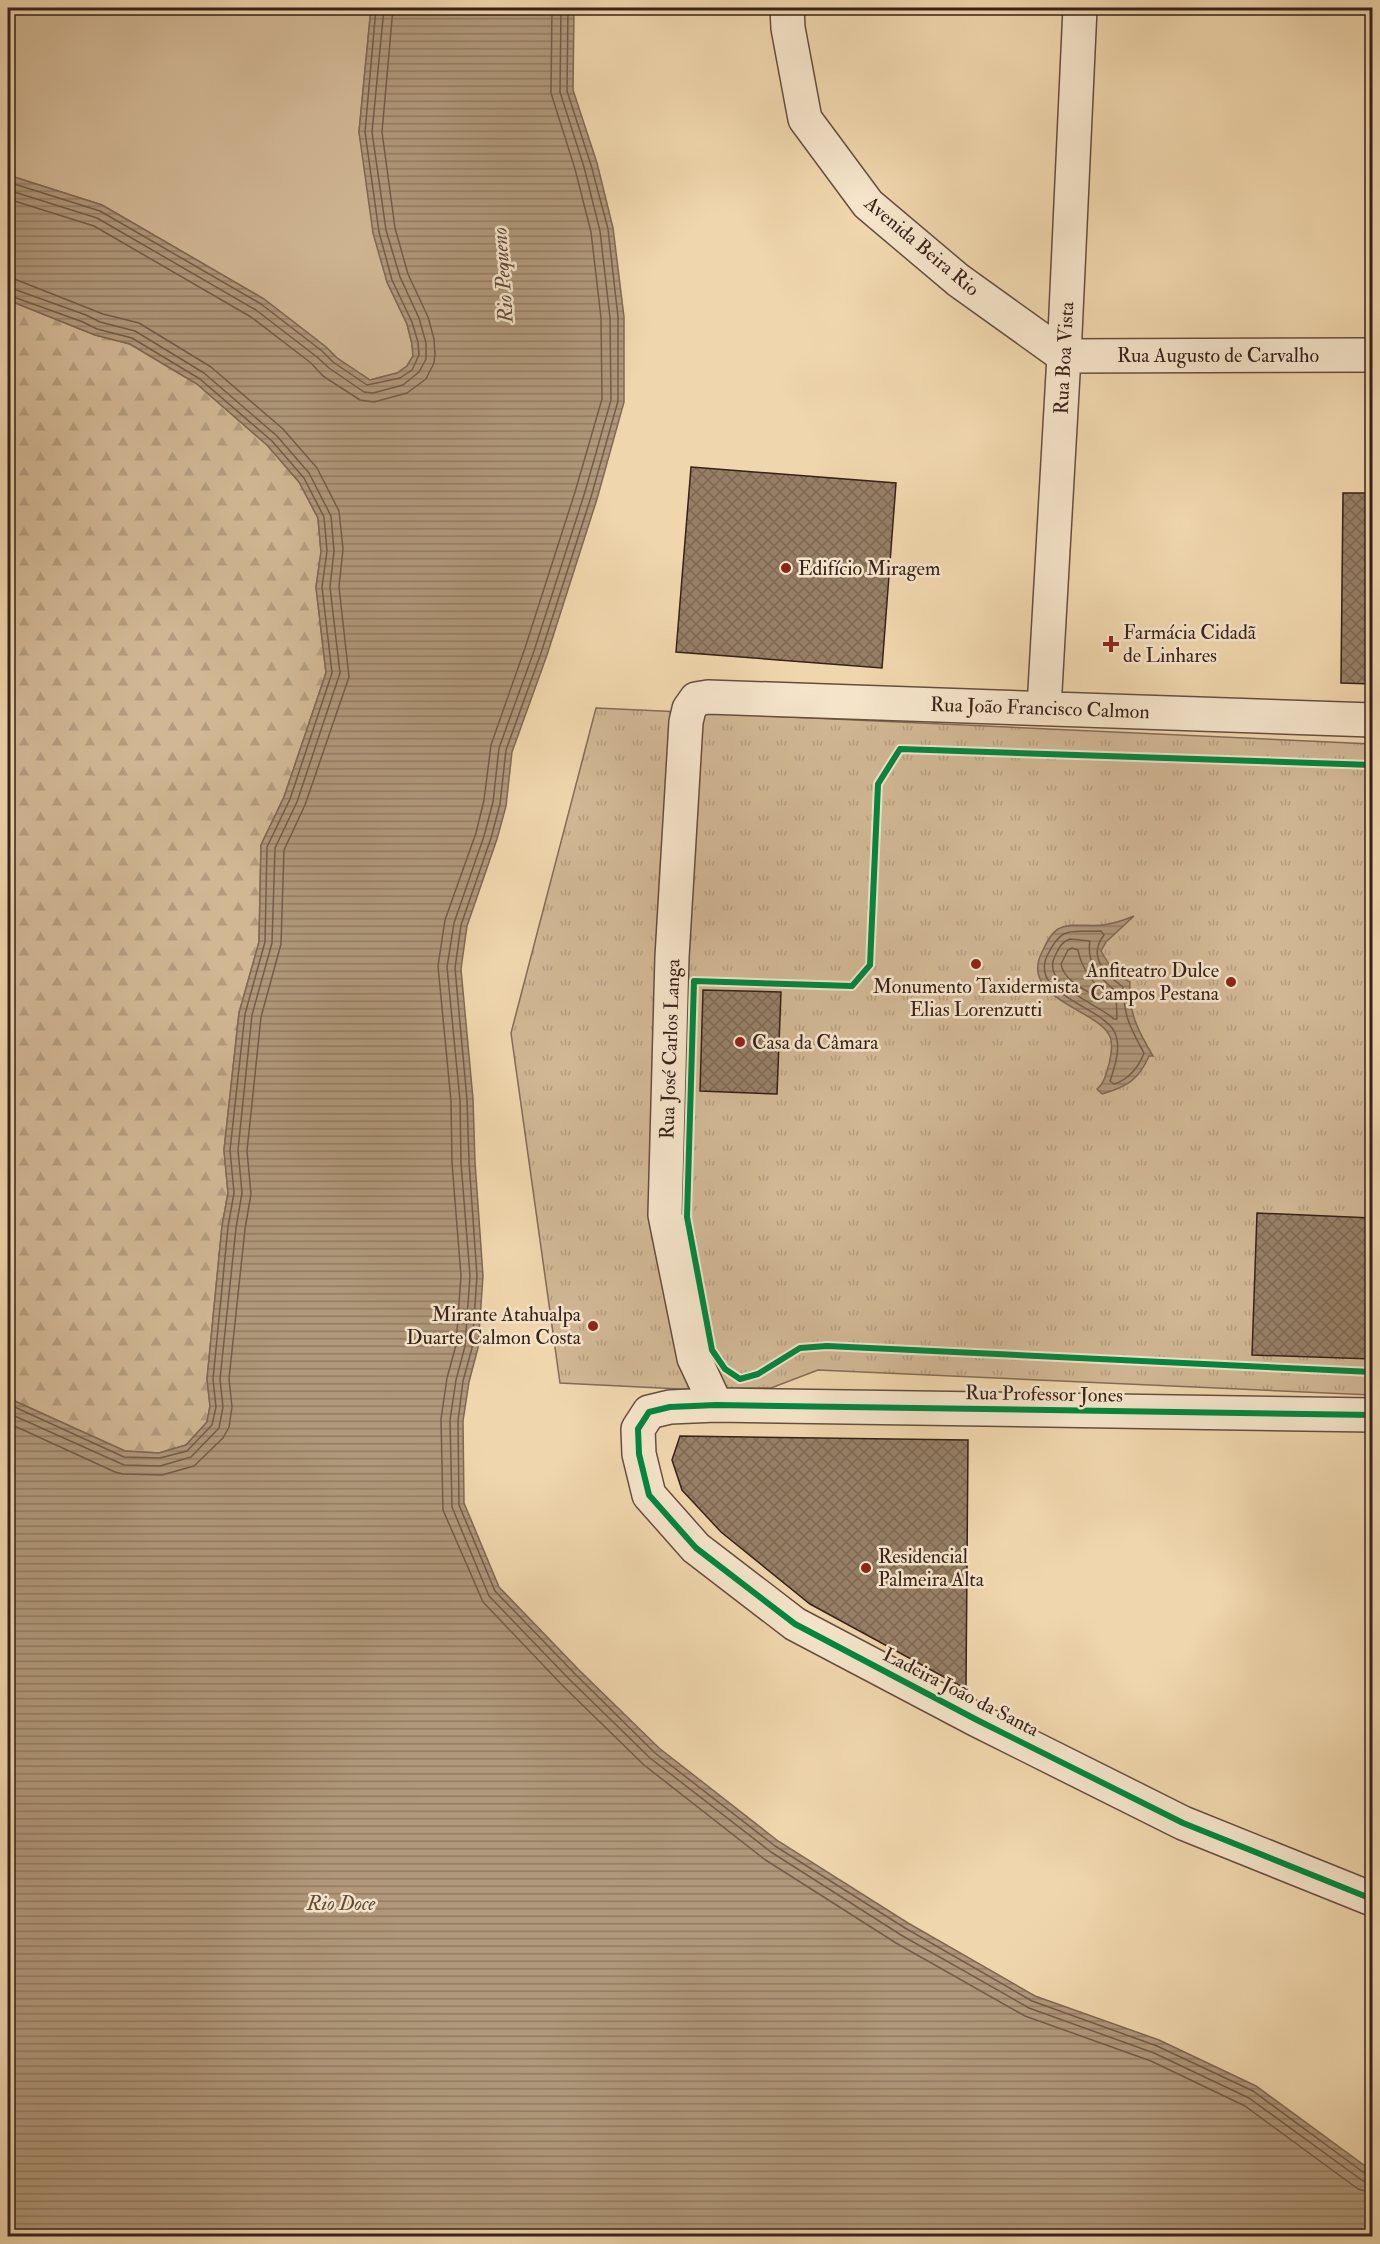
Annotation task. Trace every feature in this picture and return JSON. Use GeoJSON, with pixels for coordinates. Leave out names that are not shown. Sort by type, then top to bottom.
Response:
{"type":"FeatureCollection","features":[{"type":"Feature","properties":{"kind":"street","name":"Avenida Beira Rio"},"geometry":{"type":"LineString","coordinates":[[787,8],[788,28],[805,119],[868,204],[958,280],[1064,356]]}},
{"type":"Feature","properties":{"kind":"street","name":"Rua Boa Vista"},"geometry":{"type":"LineString","coordinates":[[1044,708],[1064,356],[1080,8]]}},
{"type":"Feature","properties":{"kind":"street","name":"Rua Augusto de Carvalho"},"geometry":{"type":"LineString","coordinates":[[1064,356],[1372,355]]}},
{"type":"Feature","properties":{"kind":"street","name":"Rua João Francisco Calmon"},"geometry":{"type":"LineString","coordinates":[[708,697],[1372,720]]}},
{"type":"Feature","properties":{"kind":"street","name":"Rua José Carlos Langa"},"geometry":{"type":"LineString","coordinates":[[708,697],[696,699],[689,709],[686,722],[672,957],[665,1215],[694,1358],[716,1405]]}},
{"type":"Feature","properties":{"kind":"street","name":"Rua Professor Jones"},"geometry":{"type":"LineString","coordinates":[[649,1412],[670,1407],[716,1405],[1372,1415]]}},
{"type":"Feature","properties":{"kind":"street","name":"Ladeira João da Santa"},"geometry":{"type":"LineString","coordinates":[[649,1412],[638,1429],[639,1454],[649,1495],[696,1548],[795,1624],[977,1720],[1183,1823],[1372,1899]]}},
{"type":"Feature","properties":{"kind":"green space"},"geometry":{"type":"Polygon","coordinates":[[[8,8],[371,8],[359,132],[387,282],[407,324],[412,344],[413,356],[407,366],[397,373],[370,380],[337,358],[264,299],[102,205],[8,175],[8,8]]]}},
{"type":"Feature","properties":{"kind":"green space"},"geometry":{"type":"Polygon","coordinates":[[[8,300],[95,335],[130,344],[197,384],[267,445],[299,482],[318,518],[321,552],[316,587],[326,673],[284,797],[261,845],[259,942],[239,1013],[224,1150],[228,1193],[222,1226],[207,1379],[210,1406],[207,1422],[186,1445],[159,1453],[125,1451],[8,1398],[8,300]]]}},
{"type":"Feature","properties":{"kind":"green space"},"geometry":{"type":"Polygon","coordinates":[[[596,708],[1372,744],[1372,1395],[818,1370],[771,1388],[680,1389],[560,1383],[511,1033],[596,708]]]}},
{"type":"Feature","properties":{"kind":"water","name":"Rio Doce"},"geometry":{"type":"Polygon","coordinates":[[[371,8],[574,8],[573,90],[597,163],[613,228],[624,317],[624,402],[597,499],[547,655],[512,752],[506,806],[467,926],[461,969],[473,1099],[483,1276],[478,1348],[469,1382],[463,1421],[464,1503],[499,1587],[659,1748],[778,1841],[908,1923],[1035,1996],[1159,2040],[1256,2086],[1368,2168],[1372,2172],[1372,2236],[8,2236],[8,1398],[125,1451],[159,1453],[186,1445],[207,1422],[210,1406],[207,1379],[222,1226],[228,1193],[224,1150],[239,1013],[259,942],[261,845],[284,797],[326,673],[316,587],[321,552],[318,518],[299,482],[267,445],[197,384],[130,344],[95,335],[8,300],[8,175],[102,205],[264,299],[337,358],[370,380],[397,373],[407,366],[413,356],[412,344],[407,324],[387,282],[373,233],[359,132],[371,8]]]}},
{"type":"Feature","properties":{"kind":"water"},"geometry":{"type":"Polygon","coordinates":[[[1134,916],[1106,942],[1101,951],[1113,969],[1130,982],[1132,1012],[1153,1056],[1149,1056],[1141,1071],[1131,1081],[1102,1094],[1097,1089],[1104,1081],[1109,1064],[1112,1048],[1110,1036],[1100,1024],[1049,991],[1040,980],[1038,967],[1042,952],[1058,929],[1074,925],[1119,922],[1134,916]]]}},
{"type":"Feature","properties":{"kind":"building","name":"Edifício Miragem"},"geometry":{"type":"Polygon","coordinates":[[[691,467],[896,483],[882,668],[676,652],[691,467]]]}},
{"type":"Feature","properties":{"kind":"building"},"geometry":{"type":"Polygon","coordinates":[[[1343,493],[1372,493],[1372,684],[1341,683],[1343,493]]]}},
{"type":"Feature","properties":{"kind":"building","name":"Casa da Câmara"},"geometry":{"type":"Polygon","coordinates":[[[703,990],[781,992],[777,1094],[700,1091],[703,990]]]}},
{"type":"Feature","properties":{"kind":"building"},"geometry":{"type":"Polygon","coordinates":[[[1257,1213],[1372,1218],[1372,1359],[1252,1355],[1257,1213]]]}},
{"type":"Feature","properties":{"kind":"building","name":"Residencial Palmeira Alta"},"geometry":{"type":"Polygon","coordinates":[[[680,1436],[968,1440],[966,1689],[810,1604],[721,1532],[682,1490],[672,1460],[680,1436]]]}},
{"type":"Feature","properties":{"kind":"cycle path"},"geometry":{"type":"LineString","coordinates":[[1372,765],[900,749],[878,784],[870,965],[852,986],[694,981],[687,1217],[712,1350],[725,1369],[740,1379],[758,1374],[800,1348],[827,1346],[1372,1372]]}},
{"type":"Feature","properties":{"kind":"cycle path"},"geometry":{"type":"LineString","coordinates":[[1372,1415],[716,1405],[670,1407],[649,1412],[638,1429],[639,1454],[649,1495],[696,1548],[795,1624],[977,1720],[1183,1823],[1372,1899]]}},
{"type":"Feature","properties":{"kind":"place","name":"Edifício Miragem"},"geometry":{"type":"Point","coordinates":[786,568]}},
{"type":"Feature","properties":{"kind":"place","name":"Farmácia Cidadã de Linhares"},"geometry":{"type":"Point","coordinates":[1111,644]}},
{"type":"Feature","properties":{"kind":"place","name":"Monumento Taxidermista Elias Lorenzutti"},"geometry":{"type":"Point","coordinates":[976,964]}},
{"type":"Feature","properties":{"kind":"place","name":"Anfiteatro Dulce Campos Pestana"},"geometry":{"type":"Point","coordinates":[1231,982]}},
{"type":"Feature","properties":{"kind":"place","name":"Casa da Câmara"},"geometry":{"type":"Point","coordinates":[740,1042]}},
{"type":"Feature","properties":{"kind":"place","name":"Mirante Atahualpa Duarte Calmon Costa"},"geometry":{"type":"Point","coordinates":[593,1326]}},
{"type":"Feature","properties":{"kind":"place","name":"Residencial Palmeira Alta"},"geometry":{"type":"Point","coordinates":[866,1568]}},
{"type":"Feature","properties":{"kind":"water label","name":"Rio Pequeno"},"geometry":{"type":"Point","coordinates":[503,275]}}]}
